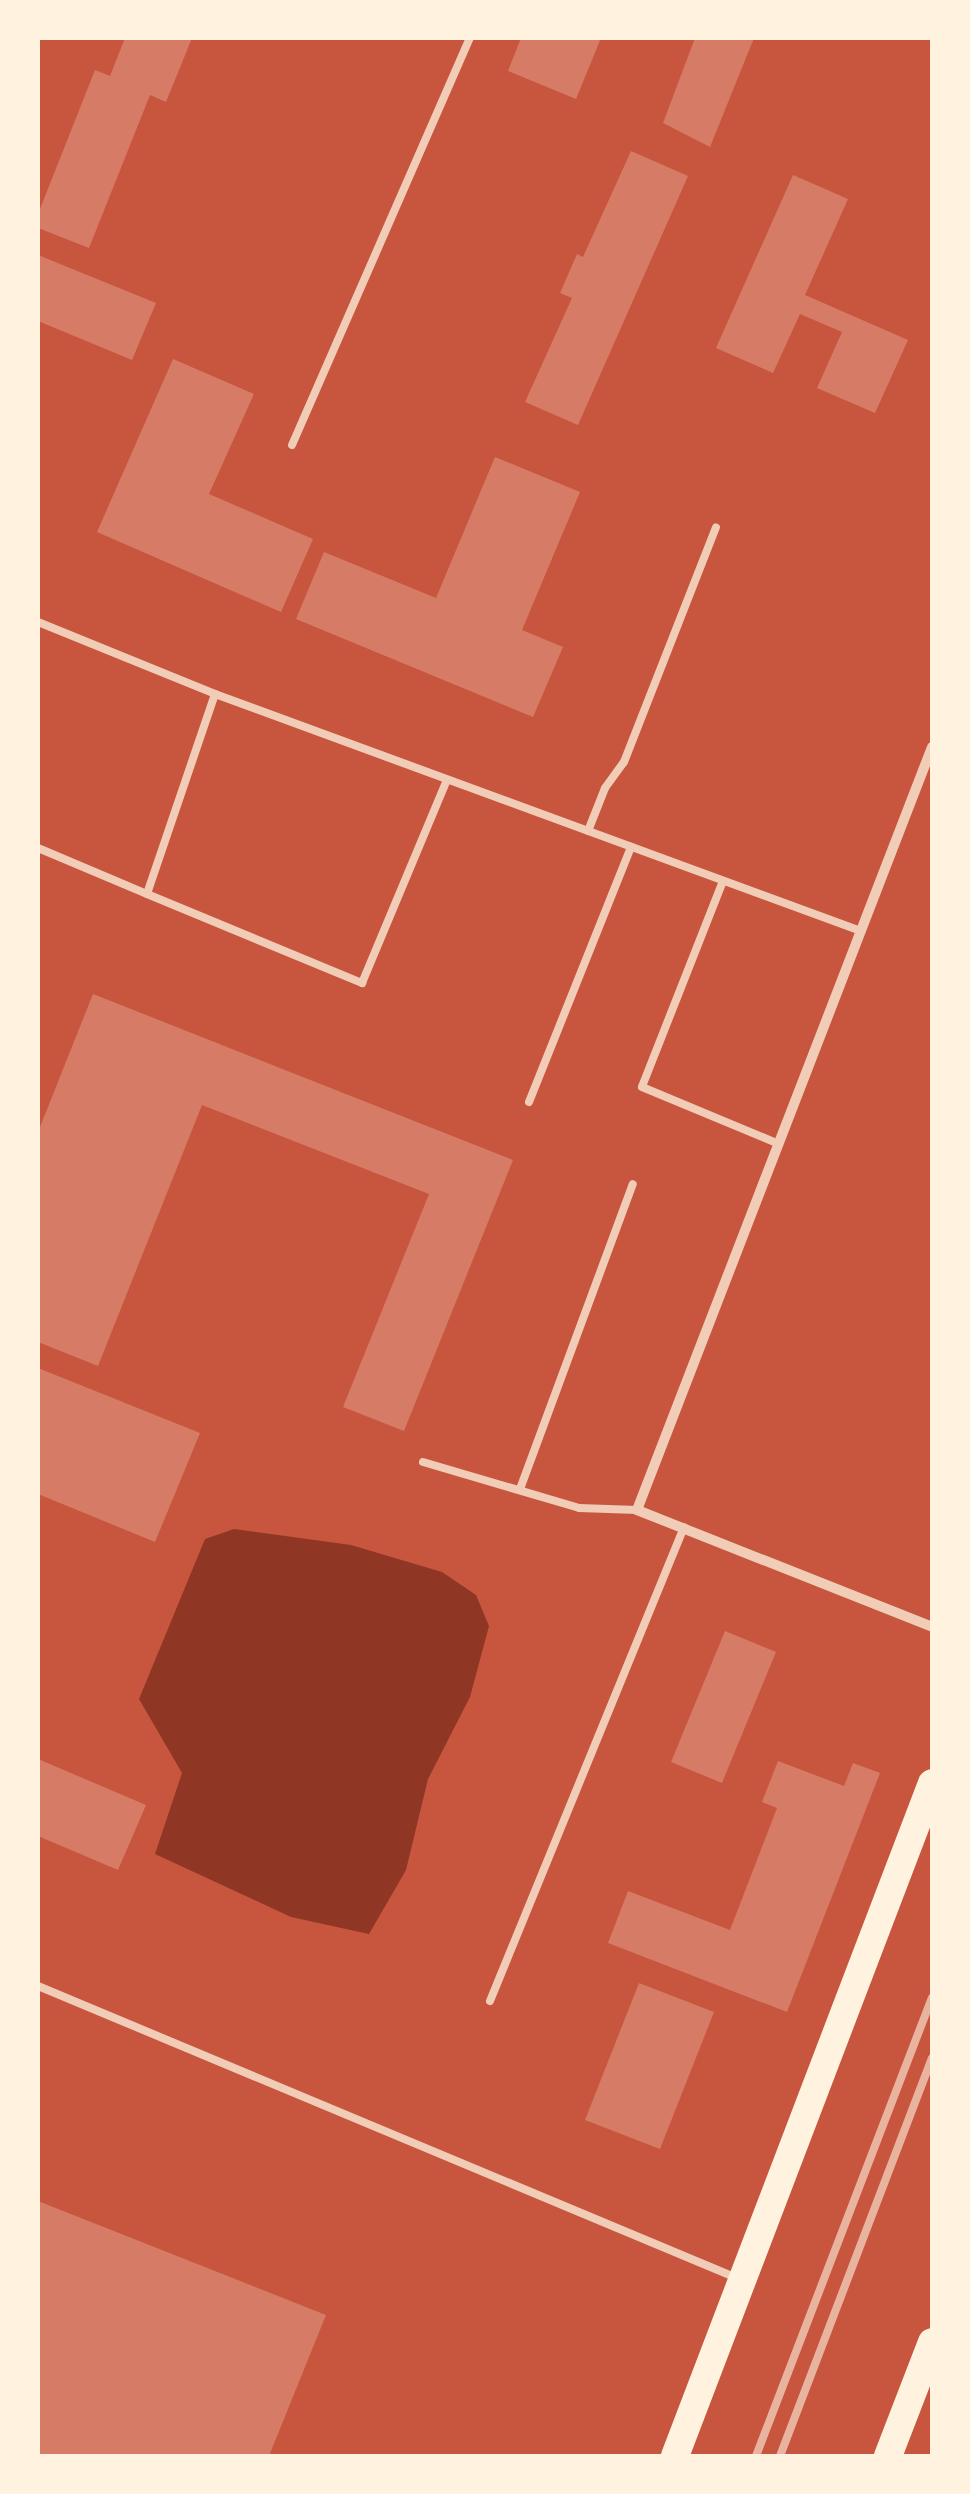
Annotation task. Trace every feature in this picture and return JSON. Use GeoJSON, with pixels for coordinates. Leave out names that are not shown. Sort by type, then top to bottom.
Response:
{"type":"FeatureCollection","features":[{"type":"Feature","properties":{"kind":"highway"},"geometry":{"type":"LineString","coordinates":[[675,2456],[932,1783]]}},
{"type":"Feature","properties":{"kind":"highway"},"geometry":{"type":"LineString","coordinates":[[888,2456],[932,2342]]}},
{"type":"Feature","properties":{"kind":"street"},"geometry":{"type":"LineString","coordinates":[[932,747],[637,1510],[932,1627]]}},
{"type":"Feature","properties":{"kind":"lane"},"geometry":{"type":"LineString","coordinates":[[292,445],[470,38]]}},
{"type":"Feature","properties":{"kind":"lane"},"geometry":{"type":"LineString","coordinates":[[588,831],[605,788],[624,762],[716,527]]}},
{"type":"Feature","properties":{"kind":"lane"},"geometry":{"type":"LineString","coordinates":[[38,622],[214,694],[862,931]]}},
{"type":"Feature","properties":{"kind":"lane"},"geometry":{"type":"LineString","coordinates":[[147,894],[214,694]]}},
{"type":"Feature","properties":{"kind":"lane"},"geometry":{"type":"LineString","coordinates":[[38,848],[362,984],[447,780]]}},
{"type":"Feature","properties":{"kind":"lane"},"geometry":{"type":"LineString","coordinates":[[529,1102],[632,847]]}},
{"type":"Feature","properties":{"kind":"lane"},"geometry":{"type":"LineString","coordinates":[[724,881],[642,1088],[779,1144]]}},
{"type":"Feature","properties":{"kind":"lane"},"geometry":{"type":"LineString","coordinates":[[520,1489],[634,1184]]}},
{"type":"Feature","properties":{"kind":"lane"},"geometry":{"type":"LineString","coordinates":[[423,1462],[579,1508],[637,1510]]}},
{"type":"Feature","properties":{"kind":"lane"},"geometry":{"type":"LineString","coordinates":[[490,2001],[684,1527]]}},
{"type":"Feature","properties":{"kind":"lane"},"geometry":{"type":"LineString","coordinates":[[38,1986],[743,2281]]}},
{"type":"Feature","properties":{"kind":"shaded area"},"geometry":{"type":"Polygon","coordinates":[[[234,1529],[351,1545],[442,1572],[476,1595],[489,1626],[470,1697],[428,1779],[406,1870],[369,1934],[291,1917],[155,1854],[182,1773],[139,1699],[205,1539],[234,1529]]]}},
{"type":"Feature","properties":{"kind":"building"},"geometry":{"type":"Polygon","coordinates":[[[125,38],[192,38],[166,102],[150,95],[89,248],[38,228],[38,214],[95,70],[110,76],[125,38]]]}},
{"type":"Feature","properties":{"kind":"building"},"geometry":{"type":"Polygon","coordinates":[[[521,38],[601,38],[576,99],[508,71],[521,38]]]}},
{"type":"Feature","properties":{"kind":"building"},"geometry":{"type":"Polygon","coordinates":[[[695,38],[754,38],[710,147],[663,123],[695,38]]]}},
{"type":"Feature","properties":{"kind":"building"},"geometry":{"type":"Polygon","coordinates":[[[631,151],[688,176],[578,425],[525,402],[572,298],[560,293],[577,254],[583,257],[631,151]]]}},
{"type":"Feature","properties":{"kind":"building"},"geometry":{"type":"Polygon","coordinates":[[[793,175],[848,199],[805,295],[908,340],[875,413],[817,388],[842,332],[800,314],[773,373],[716,348],[793,175]]]}},
{"type":"Feature","properties":{"kind":"building"},"geometry":{"type":"Polygon","coordinates":[[[38,255],[156,303],[132,360],[38,321],[38,255]]]}},
{"type":"Feature","properties":{"kind":"building"},"geometry":{"type":"Polygon","coordinates":[[[173,359],[254,394],[209,494],[313,539],[281,612],[97,532],[173,359]]]}},
{"type":"Feature","properties":{"kind":"building"},"geometry":{"type":"Polygon","coordinates":[[[495,457],[580,492],[522,630],[563,647],[533,717],[296,619],[324,552],[436,598],[495,457]]]}},
{"type":"Feature","properties":{"kind":"building"},"geometry":{"type":"Polygon","coordinates":[[[93,994],[513,1160],[404,1431],[343,1407],[429,1194],[202,1105],[98,1366],[38,1342],[38,1132],[93,994]]]}},
{"type":"Feature","properties":{"kind":"building"},"geometry":{"type":"Polygon","coordinates":[[[38,1368],[200,1433],[155,1542],[38,1494],[38,1368]]]}},
{"type":"Feature","properties":{"kind":"building"},"geometry":{"type":"Polygon","coordinates":[[[725,1631],[776,1652],[722,1783],[671,1762],[725,1631]]]}},
{"type":"Feature","properties":{"kind":"building"},"geometry":{"type":"Polygon","coordinates":[[[38,1759],[146,1805],[118,1870],[38,1836],[38,1759]]]}},
{"type":"Feature","properties":{"kind":"building"},"geometry":{"type":"Polygon","coordinates":[[[778,1761],[844,1786],[853,1763],[880,1773],[787,2012],[608,1943],[628,1891],[730,1930],[777,1808],[762,1802],[778,1761]]]}},
{"type":"Feature","properties":{"kind":"building"},"geometry":{"type":"Polygon","coordinates":[[[639,1983],[714,2012],[660,2149],[585,2120],[639,1983]]]}},
{"type":"Feature","properties":{"kind":"building"},"geometry":{"type":"Polygon","coordinates":[[[38,2201],[326,2315],[269,2456],[38,2456],[38,2201]]]}},
{"type":"Feature","properties":{"kind":"railway"},"geometry":{"type":"LineString","coordinates":[[756,2456],[932,1998]]}},
{"type":"Feature","properties":{"kind":"railway"},"geometry":{"type":"LineString","coordinates":[[780,2456],[932,2058]]}}]}
